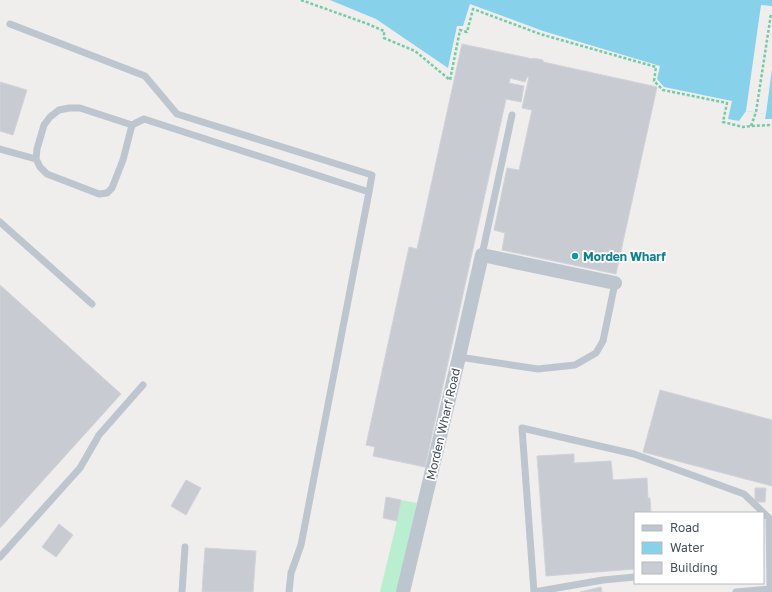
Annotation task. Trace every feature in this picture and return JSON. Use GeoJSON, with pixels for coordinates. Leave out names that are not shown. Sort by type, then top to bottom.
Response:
{"type":"FeatureCollection","features":[{"type":"Feature","properties":{"kind":"street"},"geometry":{"type":"LineString","coordinates":[[482,255],[519,258],[594,274],[615,283]]}},
{"type":"Feature","properties":{"kind":"street","name":"Morden Wharf Road"},"geometry":{"type":"LineString","coordinates":[[403,592],[482,255]]}},
{"type":"Feature","properties":{"kind":"lane"},"geometry":{"type":"LineString","coordinates":[[10,24],[145,76],[177,114],[372,175],[301,545],[291,573],[290,592]]}},
{"type":"Feature","properties":{"kind":"lane"},"geometry":{"type":"LineString","coordinates":[[132,124],[123,160],[112,188],[107,193],[99,194],[47,174],[40,168],[36,159],[37,149],[44,125],[50,117],[59,110],[80,108],[132,124],[144,119],[369,192]]}},
{"type":"Feature","properties":{"kind":"lane"},"geometry":{"type":"LineString","coordinates":[[482,255],[512,116]]}},
{"type":"Feature","properties":{"kind":"lane"},"geometry":{"type":"LineString","coordinates":[[0,150],[36,159]]}},
{"type":"Feature","properties":{"kind":"lane"},"geometry":{"type":"LineString","coordinates":[[0,222],[92,304]]}},
{"type":"Feature","properties":{"kind":"lane"},"geometry":{"type":"LineString","coordinates":[[459,357],[538,369],[575,365],[596,353],[603,341],[615,283]]}},
{"type":"Feature","properties":{"kind":"lane"},"geometry":{"type":"LineString","coordinates":[[0,557],[80,468],[99,435],[143,385]]}},
{"type":"Feature","properties":{"kind":"lane"},"geometry":{"type":"LineString","coordinates":[[634,577],[603,580],[534,592],[522,428],[634,454],[744,494],[763,512]]}},
{"type":"Feature","properties":{"kind":"lane"},"geometry":{"type":"LineString","coordinates":[[736,592],[770,589],[769,518],[764,513]]}},
{"type":"Feature","properties":{"kind":"lane"},"geometry":{"type":"LineString","coordinates":[[182,592],[185,547]]}},
{"type":"Feature","properties":{"kind":"path"},"geometry":{"type":"LineString","coordinates":[[302,0],[384,31],[384,38],[414,52],[450,80],[460,30],[467,32],[473,9],[540,34],[656,67],[654,81],[663,90],[727,104],[723,122],[743,127],[772,125]]}},
{"type":"Feature","properties":{"kind":"path"},"geometry":{"type":"LineString","coordinates":[[751,126],[756,112],[772,14]]}},
{"type":"Feature","properties":{"kind":"green space"},"geometry":{"type":"Polygon","coordinates":[[[401,500],[417,503],[397,592],[380,592],[397,521],[401,500]]]}},
{"type":"Feature","properties":{"kind":"water"},"geometry":{"type":"Polygon","coordinates":[[[330,0],[772,0],[772,119],[765,119],[766,114],[746,111],[739,121],[728,119],[732,101],[664,87],[657,79],[660,66],[543,31],[470,4],[463,26],[457,26],[448,68],[376,19],[330,0]]]}},
{"type":"Feature","properties":{"kind":"pier"},"geometry":{"type":"Polygon","coordinates":[[[761,5],[772,6],[772,69],[766,114],[746,111],[761,5]]]}},
{"type":"Feature","properties":{"kind":"building","name":"Morden Wharf"},"geometry":{"type":"Polygon","coordinates":[[[462,44],[543,60],[543,62],[657,87],[616,274],[502,250],[505,233],[494,230],[507,168],[519,170],[532,110],[522,108],[529,77],[527,77],[525,82],[510,78],[509,83],[524,86],[521,102],[506,99],[425,467],[373,456],[375,447],[366,445],[409,247],[417,249],[462,44]]]}},
{"type":"Feature","properties":{"kind":"building"},"geometry":{"type":"Polygon","coordinates":[[[0,82],[27,90],[13,135],[0,131],[0,82]]]}},
{"type":"Feature","properties":{"kind":"building"},"geometry":{"type":"Polygon","coordinates":[[[0,285],[121,394],[0,528],[0,285]]]}},
{"type":"Feature","properties":{"kind":"building"},"geometry":{"type":"Polygon","coordinates":[[[660,390],[772,420],[772,486],[643,452],[660,390]]]}},
{"type":"Feature","properties":{"kind":"building"},"geometry":{"type":"Polygon","coordinates":[[[574,454],[574,463],[611,461],[613,480],[647,478],[648,498],[650,498],[651,512],[634,512],[634,569],[546,576],[537,456],[574,454]]]}},
{"type":"Feature","properties":{"kind":"building"},"geometry":{"type":"Polygon","coordinates":[[[186,480],[201,488],[186,515],[171,506],[186,480]]]}},
{"type":"Feature","properties":{"kind":"building"},"geometry":{"type":"Polygon","coordinates":[[[755,488],[766,488],[765,502],[755,502],[755,488]]]}},
{"type":"Feature","properties":{"kind":"building"},"geometry":{"type":"Polygon","coordinates":[[[386,497],[401,500],[397,521],[383,518],[386,497]]]}},
{"type":"Feature","properties":{"kind":"building"},"geometry":{"type":"Polygon","coordinates":[[[59,524],[73,535],[56,557],[42,547],[59,524]]]}},
{"type":"Feature","properties":{"kind":"building"},"geometry":{"type":"Polygon","coordinates":[[[205,548],[256,551],[253,592],[202,592],[205,548]]]}},
{"type":"Feature","properties":{"kind":"building"},"geometry":{"type":"Polygon","coordinates":[[[601,587],[602,592],[580,592],[601,587]]]}},
{"type":"Feature","properties":{"kind":"place","name":"Morden Wharf"},"geometry":{"type":"Point","coordinates":[575,256]}}]}
